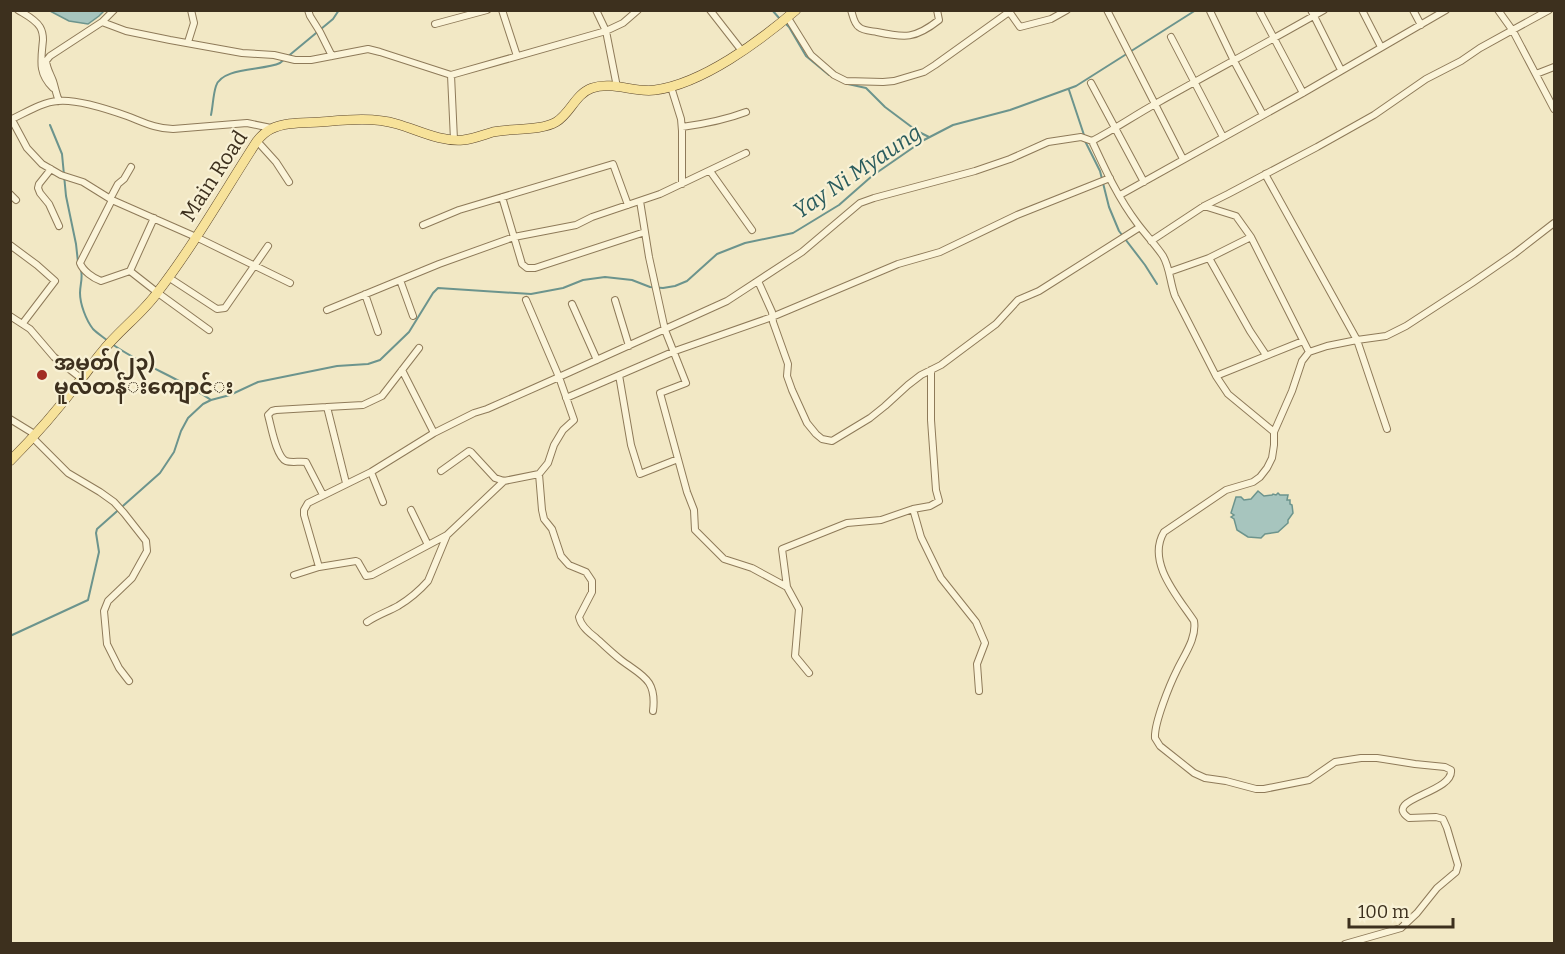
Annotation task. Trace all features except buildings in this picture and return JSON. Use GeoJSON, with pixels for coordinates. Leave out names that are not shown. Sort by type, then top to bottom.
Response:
{"type":"FeatureCollection","features":[{"type":"Feature","properties":{"kind":"main road","name":"Main Road"},"geometry":{"type":"LineString","coordinates":[[10,461],[34,437],[102,351],[158,293],[257,141],[272,129],[296,123],[381,120],[446,140],[454,140],[472,139],[495,132],[548,125],[557,122],[585,91],[594,87],[649,91],[671,87],[695,78],[742,51],[796,10]]}},
{"type":"Feature","properties":{"kind":"street"},"geometry":{"type":"LineString","coordinates":[[18,10],[40,25],[43,33],[41,69],[43,76],[54,89]]}},
{"type":"Feature","properties":{"kind":"street"},"geometry":{"type":"LineString","coordinates":[[59,100],[46,61],[50,56],[102,22],[114,10]]}},
{"type":"Feature","properties":{"kind":"street"},"geometry":{"type":"LineString","coordinates":[[188,42],[194,23],[191,10]]}},
{"type":"Feature","properties":{"kind":"street"},"geometry":{"type":"LineString","coordinates":[[308,10],[332,56]]}},
{"type":"Feature","properties":{"kind":"street"},"geometry":{"type":"LineString","coordinates":[[435,24],[487,10]]}},
{"type":"Feature","properties":{"kind":"street"},"geometry":{"type":"LineString","coordinates":[[502,10],[517,56]]}},
{"type":"Feature","properties":{"kind":"street"},"geometry":{"type":"LineString","coordinates":[[596,10],[606,31],[616,87]]}},
{"type":"Feature","properties":{"kind":"street"},"geometry":{"type":"LineString","coordinates":[[102,22],[126,31],[242,53],[286,58],[311,60],[368,49],[451,75],[606,31],[623,23],[638,10]]}},
{"type":"Feature","properties":{"kind":"street"},"geometry":{"type":"LineString","coordinates":[[710,10],[742,51]]}},
{"type":"Feature","properties":{"kind":"street"},"geometry":{"type":"LineString","coordinates":[[851,10],[861,29],[904,37],[914,35],[939,20],[937,10]]}},
{"type":"Feature","properties":{"kind":"street"},"geometry":{"type":"LineString","coordinates":[[788,18],[811,55],[834,75],[846,81],[883,82],[924,72],[1009,11],[1020,27],[1051,19],[1067,10]]}},
{"type":"Feature","properties":{"kind":"street"},"geometry":{"type":"LineString","coordinates":[[1107,10],[1183,159]]}},
{"type":"Feature","properties":{"kind":"street"},"geometry":{"type":"LineString","coordinates":[[1259,10],[1303,93]]}},
{"type":"Feature","properties":{"kind":"street"},"geometry":{"type":"LineString","coordinates":[[1092,141],[1274,39],[1312,13],[1323,10]]}},
{"type":"Feature","properties":{"kind":"street"},"geometry":{"type":"LineString","coordinates":[[1362,10],[1381,47]]}},
{"type":"Feature","properties":{"kind":"street"},"geometry":{"type":"LineString","coordinates":[[1413,10],[1421,25]]}},
{"type":"Feature","properties":{"kind":"street"},"geometry":{"type":"LineString","coordinates":[[1120,195],[1446,10]]}},
{"type":"Feature","properties":{"kind":"street"},"geometry":{"type":"LineString","coordinates":[[1498,10],[1513,31],[1554,109]]}},
{"type":"Feature","properties":{"kind":"street"},"geometry":{"type":"LineString","coordinates":[[1151,241],[1204,206],[1374,115],[1426,79],[1549,10]]}},
{"type":"Feature","properties":{"kind":"street"},"geometry":{"type":"LineString","coordinates":[[1210,11],[1263,114]]}},
{"type":"Feature","properties":{"kind":"street"},"geometry":{"type":"LineString","coordinates":[[1312,13],[1341,70]]}},
{"type":"Feature","properties":{"kind":"street"},"geometry":{"type":"LineString","coordinates":[[1171,37],[1223,137]]}},
{"type":"Feature","properties":{"kind":"street"},"geometry":{"type":"LineString","coordinates":[[1536,74],[1554,67]]}},
{"type":"Feature","properties":{"kind":"street"},"geometry":{"type":"LineString","coordinates":[[451,75],[454,140]]}},
{"type":"Feature","properties":{"kind":"street"},"geometry":{"type":"LineString","coordinates":[[1091,83],[1144,182]]}},
{"type":"Feature","properties":{"kind":"street"},"geometry":{"type":"LineString","coordinates":[[671,87],[682,127],[682,184]]}},
{"type":"Feature","properties":{"kind":"street"},"geometry":{"type":"LineString","coordinates":[[272,129],[247,123],[162,129],[115,112],[59,100],[11,120],[27,148],[42,164],[61,175],[83,182],[111,200],[196,237],[290,283]]}},
{"type":"Feature","properties":{"kind":"street"},"geometry":{"type":"LineString","coordinates":[[682,127],[721,120],[746,112]]}},
{"type":"Feature","properties":{"kind":"street"},"geometry":{"type":"LineString","coordinates":[[319,567],[304,515],[308,503],[371,472],[435,433],[474,413],[727,301],[802,252],[860,203],[975,171],[1048,142],[1081,137],[1092,141],[1120,195],[1140,227],[1163,257],[1175,296],[1216,376],[1236,402],[1274,432]]}},
{"type":"Feature","properties":{"kind":"street"},"geometry":{"type":"LineString","coordinates":[[257,141],[276,162],[289,182]]}},
{"type":"Feature","properties":{"kind":"street"},"geometry":{"type":"LineString","coordinates":[[327,310],[439,264],[514,237],[576,225],[682,184],[746,153]]}},
{"type":"Feature","properties":{"kind":"street"},"geometry":{"type":"LineString","coordinates":[[423,225],[459,210],[614,164],[628,205]]}},
{"type":"Feature","properties":{"kind":"street"},"geometry":{"type":"LineString","coordinates":[[130,167],[124,179],[119,182],[80,263],[81,266],[101,281],[129,271],[154,218]]}},
{"type":"Feature","properties":{"kind":"street"},"geometry":{"type":"LineString","coordinates":[[51,169],[38,188],[49,204],[59,226]]}},
{"type":"Feature","properties":{"kind":"street"},"geometry":{"type":"LineString","coordinates":[[710,171],[752,230]]}},
{"type":"Feature","properties":{"kind":"street"},"geometry":{"type":"LineString","coordinates":[[1265,174],[1357,340],[1387,429]]}},
{"type":"Feature","properties":{"kind":"street"},"geometry":{"type":"LineString","coordinates":[[567,398],[675,351],[772,317],[898,264],[940,252],[1017,215],[1110,178]]}},
{"type":"Feature","properties":{"kind":"street"},"geometry":{"type":"LineString","coordinates":[[10,194],[16,200]]}},
{"type":"Feature","properties":{"kind":"street"},"geometry":{"type":"LineString","coordinates":[[502,197],[522,264],[527,268],[535,268],[645,232]]}},
{"type":"Feature","properties":{"kind":"street"},"geometry":{"type":"LineString","coordinates":[[640,201],[665,330],[686,383],[660,393],[694,510],[695,530],[724,559],[752,568],[787,587]]}},
{"type":"Feature","properties":{"kind":"street"},"geometry":{"type":"LineString","coordinates":[[1204,206],[1236,216],[1251,237],[1309,352]]}},
{"type":"Feature","properties":{"kind":"street"},"geometry":{"type":"LineString","coordinates":[[1345,944],[1401,928],[1417,913],[1437,888],[1456,872],[1458,865],[1443,819],[1409,818],[1403,811],[1407,802],[1449,779],[1451,770],[1445,767],[1361,758],[1335,762],[1309,780],[1256,789],[1206,778],[1194,773],[1160,746],[1154,733],[1175,673],[1192,639],[1195,627],[1194,621],[1168,582],[1160,563],[1158,549],[1160,539],[1164,532],[1226,490],[1252,482],[1260,477],[1272,458],[1274,432],[1302,361],[1309,352],[1327,346],[1386,336],[1406,326],[1480,278],[1554,223]]}},
{"type":"Feature","properties":{"kind":"street"},"geometry":{"type":"LineString","coordinates":[[758,281],[772,312],[773,322],[788,364],[788,376],[792,390],[807,423],[816,434],[827,441],[832,441],[870,418],[908,385],[941,365],[996,324],[1018,300],[1039,291],[1140,227]]}},
{"type":"Feature","properties":{"kind":"street"},"geometry":{"type":"LineString","coordinates":[[1169,272],[1209,258],[1251,237]]}},
{"type":"Feature","properties":{"kind":"street"},"geometry":{"type":"LineString","coordinates":[[10,245],[55,281],[23,323]]}},
{"type":"Feature","properties":{"kind":"street"},"geometry":{"type":"LineString","coordinates":[[168,277],[217,309],[222,309],[255,266],[267,246]]}},
{"type":"Feature","properties":{"kind":"street"},"geometry":{"type":"LineString","coordinates":[[1209,258],[1266,355]]}},
{"type":"Feature","properties":{"kind":"street"},"geometry":{"type":"LineString","coordinates":[[129,271],[209,330]]}},
{"type":"Feature","properties":{"kind":"street"},"geometry":{"type":"LineString","coordinates":[[400,280],[413,316]]}},
{"type":"Feature","properties":{"kind":"street"},"geometry":{"type":"LineString","coordinates":[[365,294],[378,332]]}},
{"type":"Feature","properties":{"kind":"street"},"geometry":{"type":"LineString","coordinates":[[526,300],[559,377],[574,420],[563,430],[554,445],[548,463],[540,474],[544,519],[552,529],[561,556],[569,565],[586,572],[592,581],[592,592],[579,616],[581,624],[621,660],[646,678],[654,693],[653,711]]}},
{"type":"Feature","properties":{"kind":"street"},"geometry":{"type":"LineString","coordinates":[[615,300],[629,346]]}},
{"type":"Feature","properties":{"kind":"street"},"geometry":{"type":"LineString","coordinates":[[572,304],[597,360]]}},
{"type":"Feature","properties":{"kind":"street"},"geometry":{"type":"LineString","coordinates":[[10,316],[30,329],[54,357],[82,379]]}},
{"type":"Feature","properties":{"kind":"street"},"geometry":{"type":"LineString","coordinates":[[1216,376],[1303,341]]}},
{"type":"Feature","properties":{"kind":"street"},"geometry":{"type":"LineString","coordinates":[[323,495],[306,462],[289,462],[278,453],[268,414],[276,410],[363,405],[382,396],[419,348]]}},
{"type":"Feature","properties":{"kind":"street"},"geometry":{"type":"LineString","coordinates":[[402,370],[435,433]]}},
{"type":"Feature","properties":{"kind":"street"},"geometry":{"type":"LineString","coordinates":[[809,674],[795,656],[799,609],[787,587],[782,549],[847,523],[880,520],[930,506],[939,501],[936,490],[931,420],[931,370]]}},
{"type":"Feature","properties":{"kind":"street"},"geometry":{"type":"LineString","coordinates":[[619,375],[631,445],[640,474],[678,459]]}},
{"type":"Feature","properties":{"kind":"street"},"geometry":{"type":"LineString","coordinates":[[327,407],[346,483]]}},
{"type":"Feature","properties":{"kind":"street"},"geometry":{"type":"LineString","coordinates":[[10,419],[34,437],[68,473],[114,502],[146,541],[147,551],[132,578],[108,601],[104,611],[107,644],[119,668],[129,681]]}},
{"type":"Feature","properties":{"kind":"street"},"geometry":{"type":"LineString","coordinates":[[441,471],[469,451],[492,475],[504,481]]}},
{"type":"Feature","properties":{"kind":"street"},"geometry":{"type":"LineString","coordinates":[[371,472],[383,502]]}},
{"type":"Feature","properties":{"kind":"street"},"geometry":{"type":"LineString","coordinates":[[294,575],[319,567],[356,561],[366,576],[369,576],[447,535],[504,481],[540,474]]}},
{"type":"Feature","properties":{"kind":"street"},"geometry":{"type":"LineString","coordinates":[[913,509],[921,537],[941,578],[976,622],[986,643],[977,664],[979,691]]}},
{"type":"Feature","properties":{"kind":"street"},"geometry":{"type":"LineString","coordinates":[[411,510],[428,545]]}},
{"type":"Feature","properties":{"kind":"street"},"geometry":{"type":"LineString","coordinates":[[367,622],[399,606],[422,587],[428,580],[447,535]]}},
{"type":"Feature","properties":{"kind":"water"},"geometry":{"type":"Polygon","coordinates":[[[50,11],[104,11],[88,24],[69,21],[50,11]]]}},
{"type":"Feature","properties":{"kind":"water"},"geometry":{"type":"Polygon","coordinates":[[[1258,491],[1264,496],[1278,493],[1288,495],[1287,500],[1290,500],[1293,513],[1288,523],[1278,532],[1265,534],[1261,538],[1248,537],[1237,530],[1234,519],[1231,517],[1234,515],[1231,513],[1236,497],[1244,500],[1251,499],[1258,491]]]}},
{"type":"Feature","properties":{"kind":"waterway"},"geometry":{"type":"LineString","coordinates":[[211,115],[215,89],[220,80],[234,72],[280,63],[333,19],[339,10]]}},
{"type":"Feature","properties":{"kind":"waterway"},"geometry":{"type":"LineString","coordinates":[[772,10],[780,19]]}},
{"type":"Feature","properties":{"kind":"waterway","name":"Yay Ni Myaung"},"geometry":{"type":"LineString","coordinates":[[10,636],[88,600],[99,552],[97,529],[160,473],[174,452],[188,418],[203,404],[258,382],[337,366],[368,364],[380,360],[409,332],[438,288],[531,294],[563,288],[583,280],[605,277],[632,280],[650,287],[675,286],[687,281],[717,254],[745,243],[793,233],[839,205],[872,176],[924,140],[953,125],[1010,110],[1076,86],[1196,10]]}},
{"type":"Feature","properties":{"kind":"waterway"},"geometry":{"type":"LineString","coordinates":[[785,23],[806,56],[829,75]]}},
{"type":"Feature","properties":{"kind":"waterway"},"geometry":{"type":"LineString","coordinates":[[848,84],[866,88],[885,107],[917,131],[929,137]]}},
{"type":"Feature","properties":{"kind":"waterway"},"geometry":{"type":"LineString","coordinates":[[1069,90],[1084,135]]}},
{"type":"Feature","properties":{"kind":"waterway"},"geometry":{"type":"LineString","coordinates":[[50,125],[62,154],[66,196],[78,262]]}},
{"type":"Feature","properties":{"kind":"waterway"},"geometry":{"type":"LineString","coordinates":[[1085,141],[1100,171],[1109,207],[1119,231],[1157,284]]}},
{"type":"Feature","properties":{"kind":"waterway"},"geometry":{"type":"LineString","coordinates":[[81,270],[80,297],[84,312],[93,329],[108,341]]}},
{"type":"Feature","properties":{"kind":"waterway"},"geometry":{"type":"LineString","coordinates":[[112,344],[211,400]]}},
{"type":"Feature","properties":{"kind":"place","name":"အမှတ်(၂၃) မူလတန်‌း‌ကျောင်‌း"},"geometry":{"type":"Point","coordinates":[42,375]}}]}
